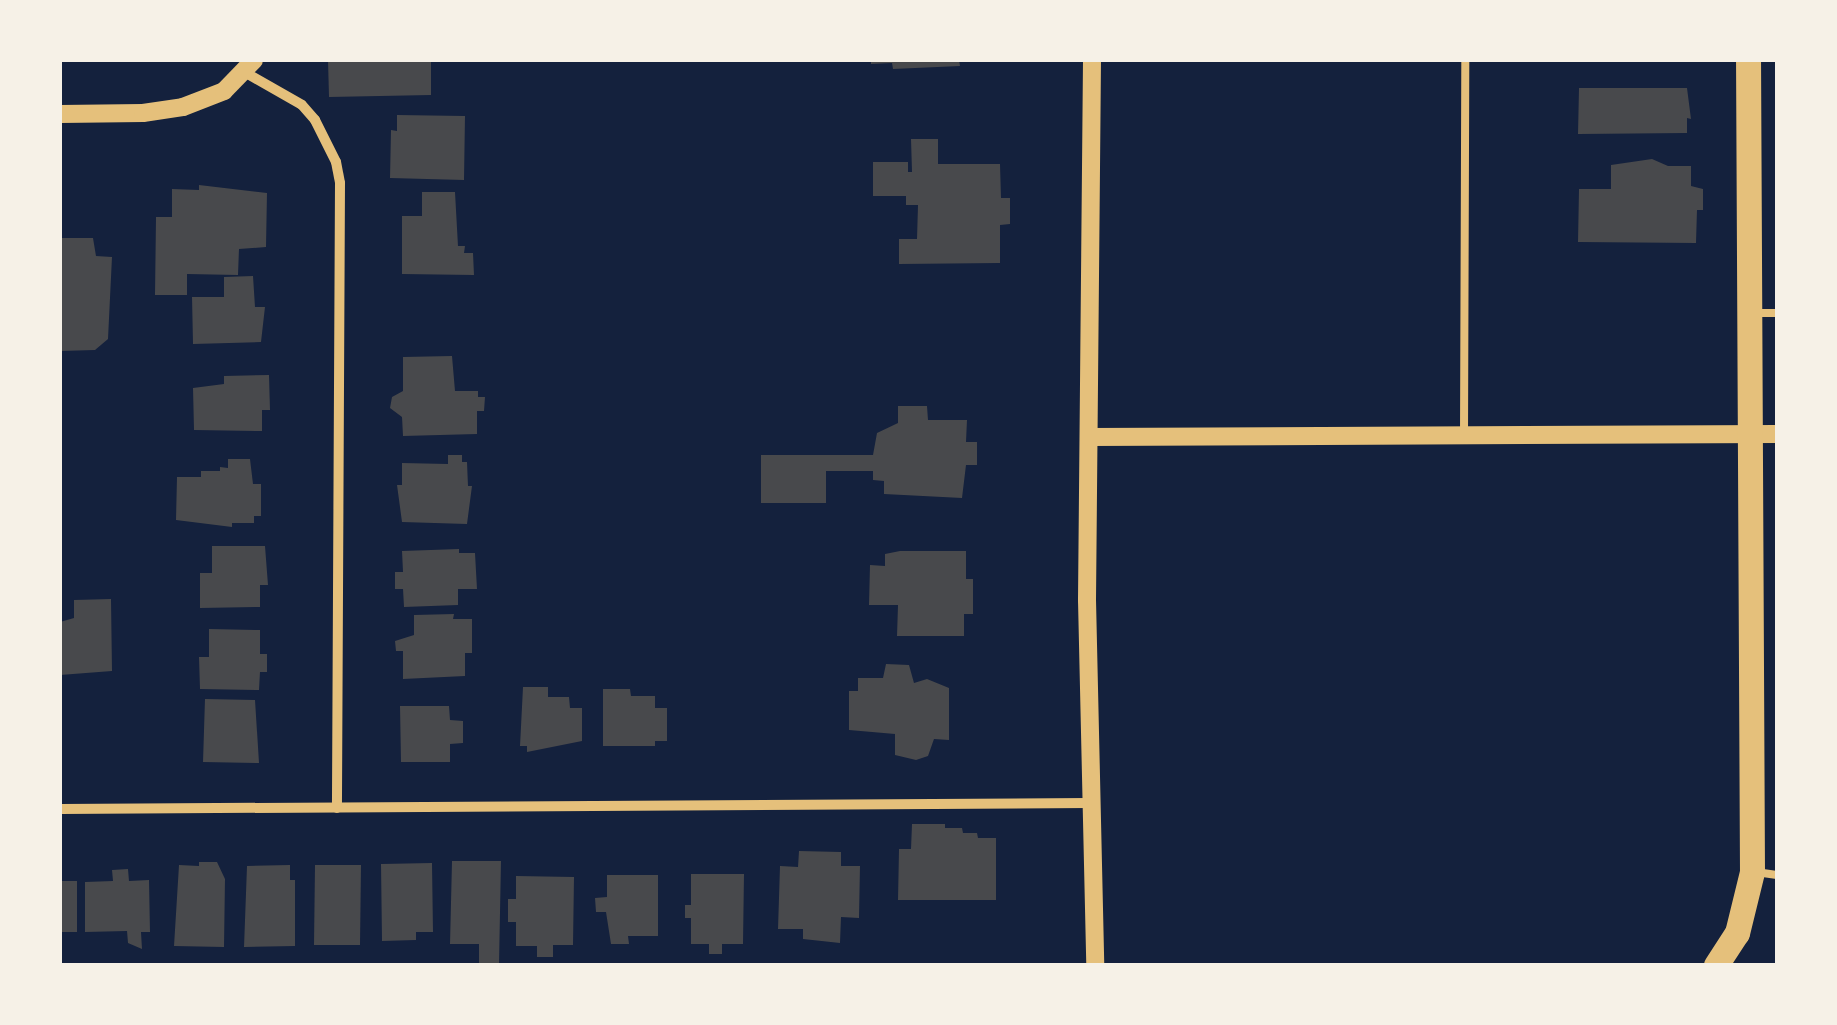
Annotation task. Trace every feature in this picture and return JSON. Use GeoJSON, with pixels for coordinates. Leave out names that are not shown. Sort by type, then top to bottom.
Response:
{"type":"FeatureCollection","features":[{"type":"Feature","properties":{"kind":"main road"},"geometry":{"type":"LineString","coordinates":[[1716,965],[1738,932],[1764,873],[1748,434],[1748,60]]}},
{"type":"Feature","properties":{"kind":"street"},"geometry":{"type":"LineString","coordinates":[[1092,60],[1088,803],[1095,965]]}},
{"type":"Feature","properties":{"kind":"street"},"geometry":{"type":"LineString","coordinates":[[60,114],[143,114],[183,107],[224,91],[250,66],[302,104],[325,134],[340,184],[337,808]]}},
{"type":"Feature","properties":{"kind":"street"},"geometry":{"type":"LineString","coordinates":[[1089,437],[1777,434]]}},
{"type":"Feature","properties":{"kind":"street"},"geometry":{"type":"LineString","coordinates":[[60,809],[1088,803]]}},
{"type":"Feature","properties":{"kind":"lane"},"geometry":{"type":"LineString","coordinates":[[1464,60],[1464,434]]}},
{"type":"Feature","properties":{"kind":"lane"},"geometry":{"type":"LineString","coordinates":[[1748,313],[1777,313]]}},
{"type":"Feature","properties":{"kind":"building"},"geometry":{"type":"Polygon","coordinates":[[[328,60],[431,60],[431,95],[329,97],[328,60]]]}},
{"type":"Feature","properties":{"kind":"building"},"geometry":{"type":"Polygon","coordinates":[[[871,60],[959,60],[960,66],[893,69],[892,63],[871,64],[871,60]]]}},
{"type":"Feature","properties":{"kind":"building"},"geometry":{"type":"Polygon","coordinates":[[[1579,88],[1687,88],[1691,119],[1687,118],[1687,133],[1578,134],[1579,88]]]}},
{"type":"Feature","properties":{"kind":"building"},"geometry":{"type":"Polygon","coordinates":[[[397,115],[465,116],[464,180],[390,178],[391,130],[397,131],[397,115]]]}},
{"type":"Feature","properties":{"kind":"building"},"geometry":{"type":"Polygon","coordinates":[[[911,139],[938,139],[938,164],[1000,164],[1001,198],[1010,198],[1010,224],[1000,225],[1000,263],[899,264],[899,239],[917,239],[918,205],[906,205],[906,196],[873,196],[873,162],[908,162],[908,172],[912,172],[911,139]]]}},
{"type":"Feature","properties":{"kind":"building"},"geometry":{"type":"Polygon","coordinates":[[[1652,159],[1668,166],[1691,166],[1691,186],[1703,189],[1703,210],[1697,210],[1696,243],[1578,242],[1579,189],[1611,189],[1611,165],[1652,159]]]}},
{"type":"Feature","properties":{"kind":"building"},"geometry":{"type":"Polygon","coordinates":[[[199,185],[267,193],[266,247],[239,249],[238,275],[187,274],[187,295],[155,295],[156,217],[172,217],[172,189],[199,190],[199,185]]]}},
{"type":"Feature","properties":{"kind":"building"},"geometry":{"type":"Polygon","coordinates":[[[422,192],[455,192],[458,246],[465,246],[464,253],[473,253],[474,275],[402,274],[402,216],[422,216],[422,192]]]}},
{"type":"Feature","properties":{"kind":"building"},"geometry":{"type":"Polygon","coordinates":[[[60,238],[93,238],[96,256],[112,257],[108,339],[95,350],[60,351],[60,238]]]}},
{"type":"Feature","properties":{"kind":"building"},"geometry":{"type":"Polygon","coordinates":[[[253,276],[255,307],[265,307],[261,342],[193,344],[192,297],[224,297],[224,277],[253,276]]]}},
{"type":"Feature","properties":{"kind":"building"},"geometry":{"type":"Polygon","coordinates":[[[452,356],[455,391],[478,391],[478,397],[485,397],[484,411],[477,411],[477,434],[403,436],[402,417],[390,408],[392,397],[403,391],[403,357],[452,356]]]}},
{"type":"Feature","properties":{"kind":"building"},"geometry":{"type":"Polygon","coordinates":[[[269,375],[270,410],[262,410],[262,431],[194,430],[193,388],[224,384],[224,376],[269,375]]]}},
{"type":"Feature","properties":{"kind":"building"},"geometry":{"type":"Polygon","coordinates":[[[898,406],[927,406],[928,420],[967,420],[966,442],[977,442],[977,465],[966,465],[962,498],[884,494],[884,481],[873,480],[873,471],[826,471],[826,503],[761,503],[761,455],[873,455],[877,433],[898,423],[898,406]]]}},
{"type":"Feature","properties":{"kind":"building"},"geometry":{"type":"Polygon","coordinates":[[[448,455],[462,455],[462,462],[467,462],[468,486],[472,486],[467,524],[402,522],[397,485],[402,485],[402,463],[448,464],[448,455]]]}},
{"type":"Feature","properties":{"kind":"building"},"geometry":{"type":"Polygon","coordinates":[[[228,459],[250,459],[253,484],[261,484],[261,516],[254,516],[254,523],[232,523],[232,527],[176,520],[177,477],[201,477],[201,471],[220,471],[220,467],[228,468],[228,459]]]}},
{"type":"Feature","properties":{"kind":"building"},"geometry":{"type":"Polygon","coordinates":[[[212,546],[265,546],[268,585],[260,585],[260,607],[200,608],[200,573],[212,573],[212,546]]]}},
{"type":"Feature","properties":{"kind":"building"},"geometry":{"type":"Polygon","coordinates":[[[459,549],[459,553],[475,553],[477,589],[458,589],[458,605],[404,607],[403,589],[395,589],[395,572],[403,572],[402,551],[459,549]]]}},
{"type":"Feature","properties":{"kind":"building"},"geometry":{"type":"Polygon","coordinates":[[[966,551],[966,579],[973,579],[973,614],[964,614],[964,636],[897,636],[898,605],[869,605],[870,565],[885,566],[885,554],[966,551]]]}},
{"type":"Feature","properties":{"kind":"building"},"geometry":{"type":"Polygon","coordinates":[[[111,599],[112,671],[60,675],[60,622],[74,618],[74,600],[111,599]]]}},
{"type":"Feature","properties":{"kind":"building"},"geometry":{"type":"Polygon","coordinates":[[[454,614],[453,619],[472,619],[472,653],[465,653],[465,676],[403,679],[403,651],[396,651],[395,641],[414,635],[414,615],[454,614]]]}},
{"type":"Feature","properties":{"kind":"building"},"geometry":{"type":"Polygon","coordinates":[[[209,629],[260,630],[260,654],[267,654],[267,672],[260,672],[259,690],[200,689],[199,657],[209,657],[209,629]]]}},
{"type":"Feature","properties":{"kind":"building"},"geometry":{"type":"Polygon","coordinates":[[[886,664],[909,665],[914,683],[927,679],[949,688],[949,740],[934,739],[928,756],[916,760],[895,755],[895,734],[849,730],[849,691],[858,691],[858,678],[883,678],[886,664]]]}},
{"type":"Feature","properties":{"kind":"building"},"geometry":{"type":"Polygon","coordinates":[[[523,687],[548,687],[548,697],[569,697],[570,708],[582,708],[582,741],[527,752],[527,746],[520,746],[523,687]]]}},
{"type":"Feature","properties":{"kind":"building"},"geometry":{"type":"Polygon","coordinates":[[[603,689],[630,689],[631,696],[655,696],[655,708],[667,708],[667,741],[655,741],[655,746],[603,746],[603,689]]]}},
{"type":"Feature","properties":{"kind":"building"},"geometry":{"type":"Polygon","coordinates":[[[205,699],[255,700],[259,763],[203,762],[205,699]]]}},
{"type":"Feature","properties":{"kind":"building"},"geometry":{"type":"Polygon","coordinates":[[[400,706],[449,706],[450,720],[463,721],[463,743],[450,744],[450,762],[401,762],[400,706]]]}},
{"type":"Feature","properties":{"kind":"building"},"geometry":{"type":"Polygon","coordinates":[[[912,824],[945,824],[945,828],[977,833],[978,838],[996,838],[996,900],[898,900],[899,849],[911,849],[912,824]]]}},
{"type":"Feature","properties":{"kind":"building"},"geometry":{"type":"Polygon","coordinates":[[[799,851],[841,852],[841,866],[860,866],[859,918],[841,917],[840,943],[803,939],[803,929],[778,929],[780,866],[798,867],[799,851]]]}},
{"type":"Feature","properties":{"kind":"building"},"geometry":{"type":"Polygon","coordinates":[[[452,861],[501,861],[499,965],[479,965],[479,944],[450,944],[452,861]]]}},
{"type":"Feature","properties":{"kind":"building"},"geometry":{"type":"Polygon","coordinates":[[[199,862],[217,862],[225,879],[224,947],[174,946],[179,865],[199,866],[199,862]]]}},
{"type":"Feature","properties":{"kind":"building"},"geometry":{"type":"Polygon","coordinates":[[[432,863],[433,932],[416,932],[416,940],[382,941],[381,864],[432,863]]]}},
{"type":"Feature","properties":{"kind":"building"},"geometry":{"type":"Polygon","coordinates":[[[290,865],[290,880],[295,880],[295,946],[244,947],[247,866],[290,865]]]}},
{"type":"Feature","properties":{"kind":"building"},"geometry":{"type":"Polygon","coordinates":[[[315,865],[361,865],[360,945],[314,945],[315,865]]]}},
{"type":"Feature","properties":{"kind":"building"},"geometry":{"type":"Polygon","coordinates":[[[128,869],[129,881],[149,880],[150,932],[141,932],[142,949],[128,943],[127,931],[85,932],[85,882],[113,881],[112,870],[128,869]]]}},
{"type":"Feature","properties":{"kind":"building"},"geometry":{"type":"Polygon","coordinates":[[[691,874],[744,874],[743,944],[722,944],[722,954],[709,954],[709,944],[691,944],[691,918],[685,918],[685,905],[691,905],[691,874]]]}},
{"type":"Feature","properties":{"kind":"building"},"geometry":{"type":"Polygon","coordinates":[[[607,875],[658,875],[658,936],[628,936],[629,944],[611,944],[606,912],[596,912],[595,898],[607,897],[607,875]]]}},
{"type":"Feature","properties":{"kind":"building"},"geometry":{"type":"Polygon","coordinates":[[[516,876],[574,877],[573,945],[553,945],[553,957],[537,957],[537,946],[516,946],[516,922],[508,922],[508,899],[516,899],[516,876]]]}},
{"type":"Feature","properties":{"kind":"building"},"geometry":{"type":"Polygon","coordinates":[[[60,881],[77,881],[77,932],[60,932],[60,881]]]}}]}
